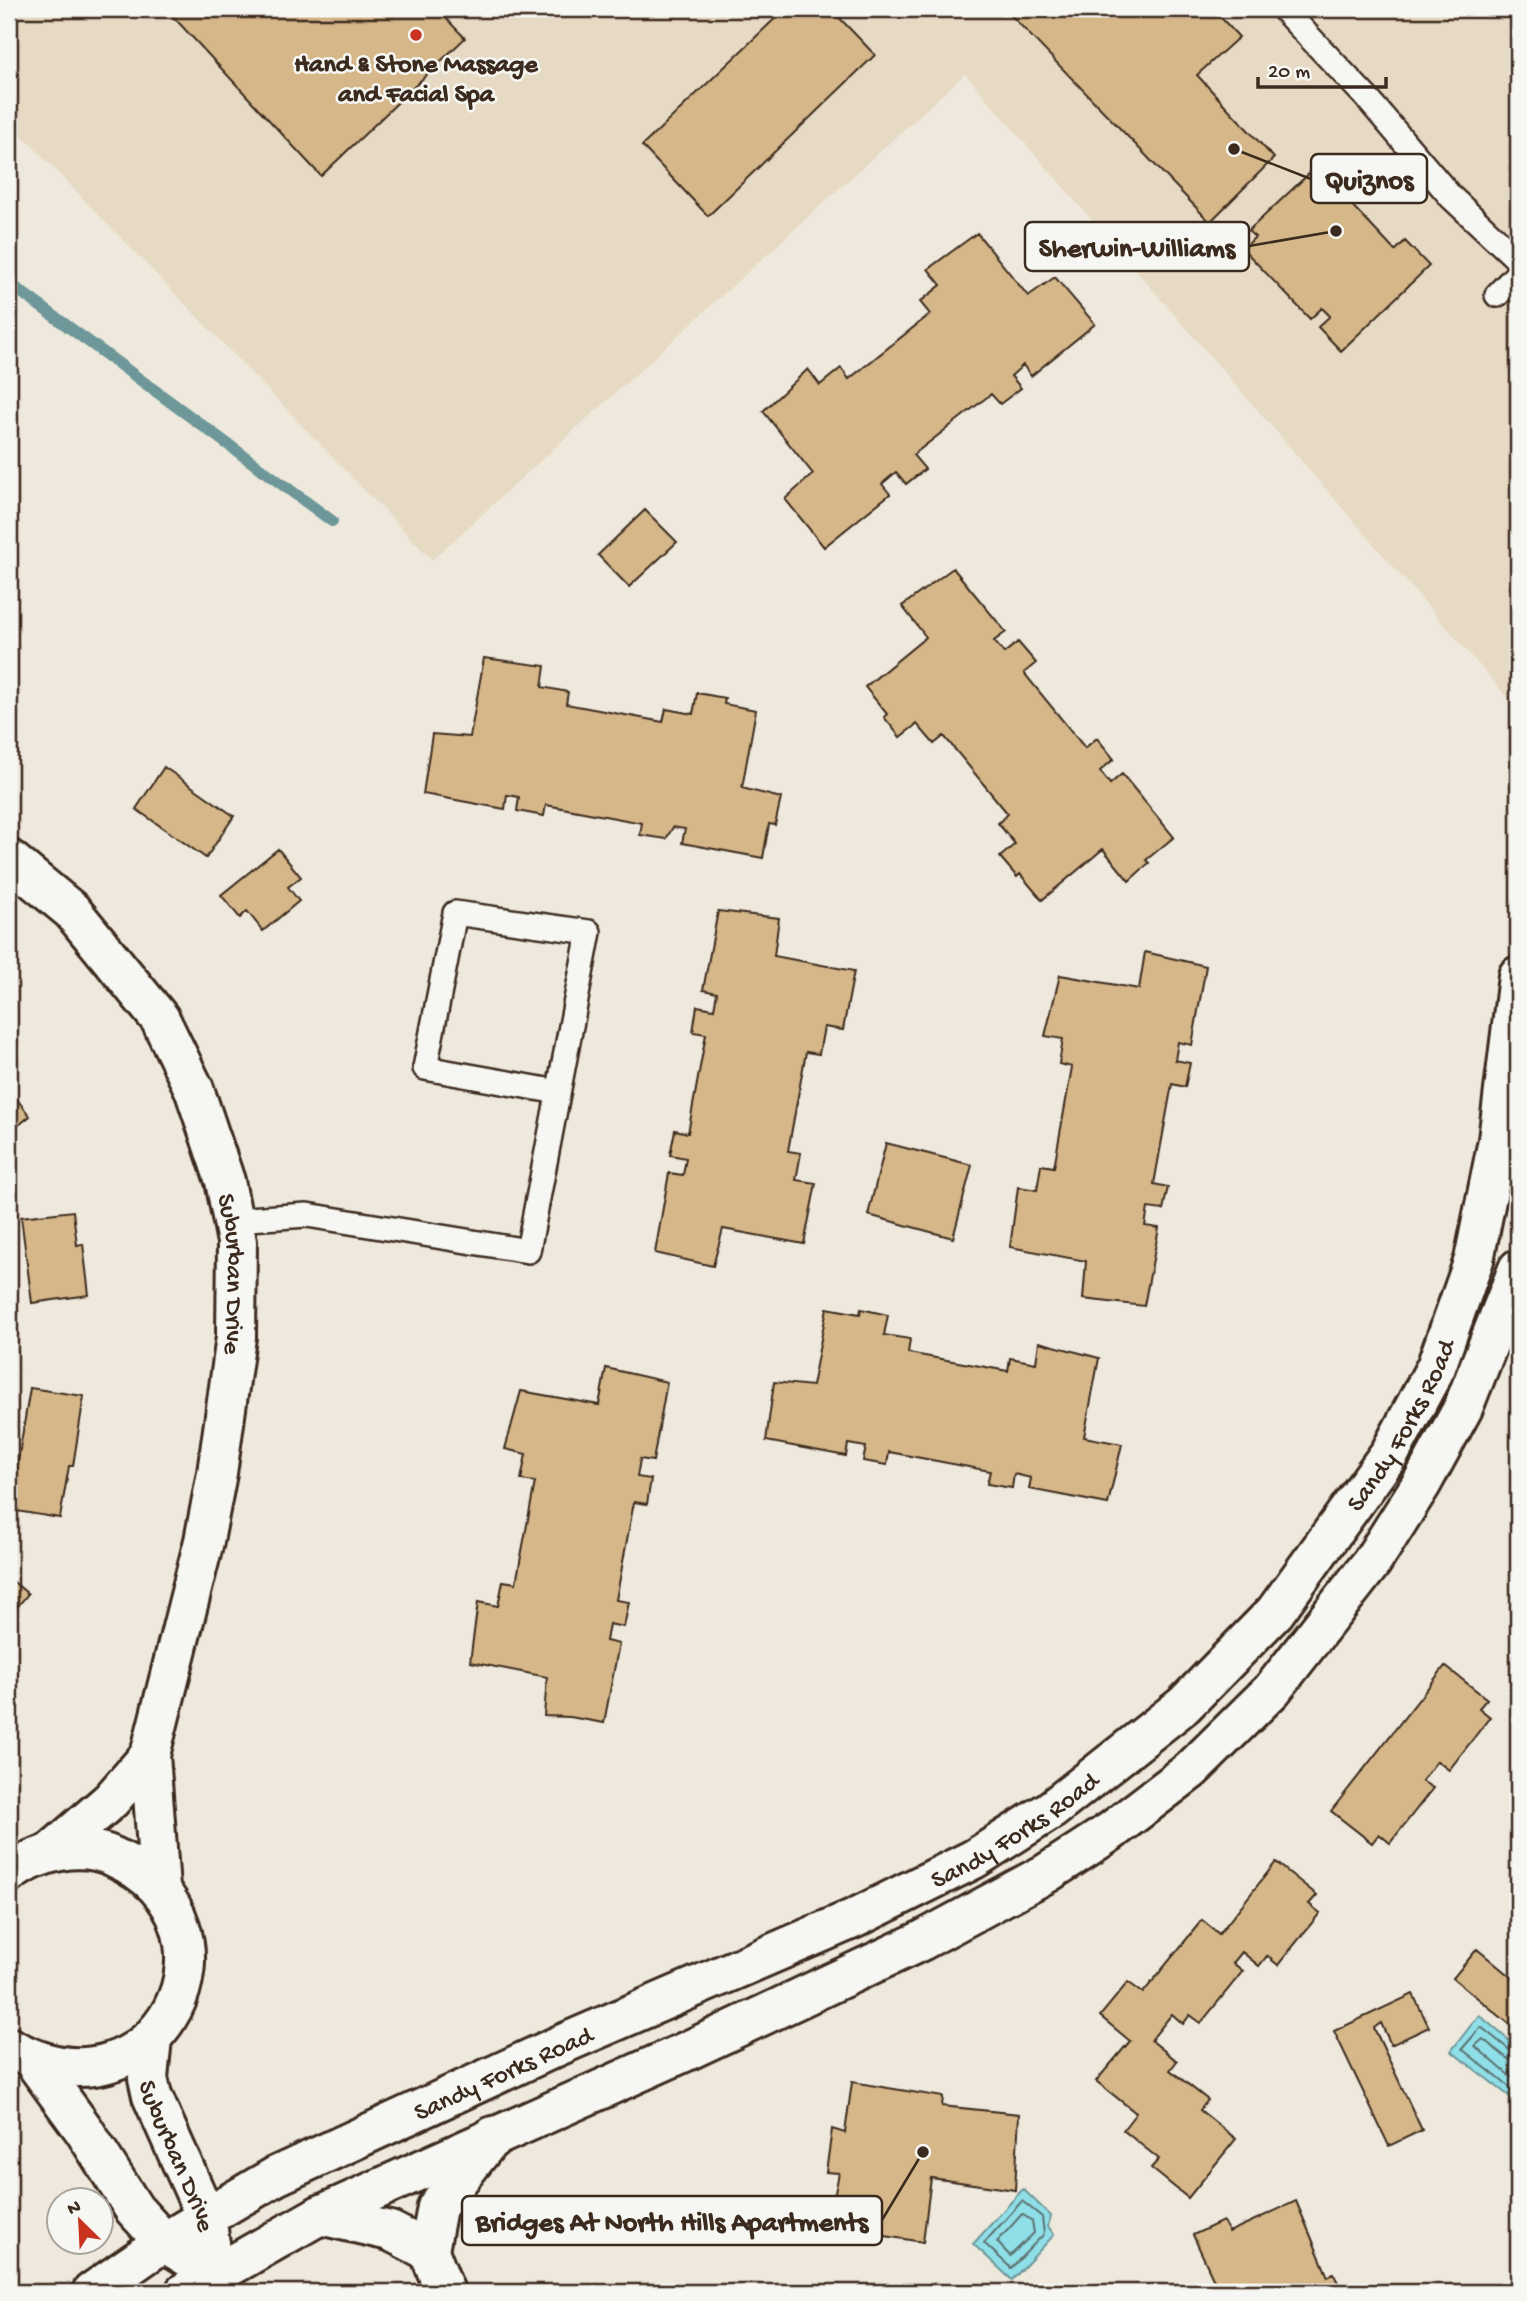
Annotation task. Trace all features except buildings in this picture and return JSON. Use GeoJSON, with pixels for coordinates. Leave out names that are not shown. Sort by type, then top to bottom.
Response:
{"type":"FeatureCollection","features":[{"type":"Feature","properties":{"kind":"street","name":"Suburban Drive"},"geometry":{"type":"LineString","coordinates":[[9,859],[72,911],[160,1019],[194,1089],[225,1181],[237,1242],[236,1337],[217,1473],[204,1541],[150,1755],[160,1888]]}},
{"type":"Feature","properties":{"kind":"street","name":"Sandy Forks Road"},"geometry":{"type":"LineString","coordinates":[[92,2292],[164,2242],[276,2176],[558,2046],[855,1918],[974,1860],[1051,1811],[1184,1705],[1275,1612],[1390,1453],[1436,1367],[1475,1260],[1498,1140],[1518,976]]}},
{"type":"Feature","properties":{"kind":"street","name":"Sandy Forks Road"},"geometry":{"type":"LineString","coordinates":[[200,2283],[320,2215],[689,2050],[923,1940],[1047,1873],[1110,1832],[1191,1770],[1272,1690],[1372,1562],[1422,1483],[1463,1408],[1518,1269]]}},
{"type":"Feature","properties":{"kind":"street","name":"Suburban Drive"},"geometry":{"type":"LineString","coordinates":[[65,1850],[150,1755]]}},
{"type":"Feature","properties":{"kind":"street","name":"Suburban Drive"},"geometry":{"type":"LineString","coordinates":[[34,2058],[85,2068],[109,2064],[132,2053],[152,2038],[172,2012],[183,1981],[185,1948],[177,1916],[160,1888],[136,1867],[106,1853],[65,1850]]}},
{"type":"Feature","properties":{"kind":"street"},"geometry":{"type":"LineString","coordinates":[[9,1872],[25,1861],[65,1850]]}},
{"type":"Feature","properties":{"kind":"street","name":"Suburban Drive"},"geometry":{"type":"LineString","coordinates":[[152,2038],[148,2078],[152,2096],[206,2217],[200,2283]]}},
{"type":"Feature","properties":{"kind":"street"},"geometry":{"type":"LineString","coordinates":[[34,2058],[134,2209],[200,2283]]}},
{"type":"Feature","properties":{"kind":"street"},"geometry":{"type":"LineString","coordinates":[[445,2292],[429,2251],[437,2207],[493,2136]]}},
{"type":"Feature","properties":{"kind":"street"},"geometry":{"type":"LineString","coordinates":[[320,2215],[390,2231],[429,2251]]}},
{"type":"Feature","properties":{"kind":"lane"},"geometry":{"type":"LineString","coordinates":[[1283,9],[1366,97],[1451,197],[1518,260]]}},
{"type":"Feature","properties":{"kind":"lane"},"geometry":{"type":"LineString","coordinates":[[1497,295],[1518,273]]}},
{"type":"Feature","properties":{"kind":"lane"},"geometry":{"type":"LineString","coordinates":[[233,1220],[306,1215],[528,1251],[589,933],[455,913],[425,1068],[558,1092]]}},
{"type":"Feature","properties":{"kind":"shaded area"},"geometry":{"type":"Polygon","coordinates":[[[9,9],[1518,9],[1518,710],[965,74],[432,560],[9,122],[9,9]]]}},
{"type":"Feature","properties":{"kind":"water"},"geometry":{"type":"Polygon","coordinates":[[[1479,2015],[1518,2048],[1518,2103],[1451,2051],[1479,2015]]]}},
{"type":"Feature","properties":{"kind":"water"},"geometry":{"type":"Polygon","coordinates":[[[1023,2189],[1051,2216],[1048,2226],[1054,2235],[1012,2280],[973,2244],[1023,2189]]]}},
{"type":"Feature","properties":{"kind":"waterway"},"geometry":{"type":"LineString","coordinates":[[9,283],[332,521]]}},
{"type":"Feature","properties":{"kind":"place","name":"Hand & Stone Massage and Facial Spa"},"geometry":{"type":"Point","coordinates":[416,35]}},
{"type":"Feature","properties":{"kind":"place","name":"Quiznos"},"geometry":{"type":"Point","coordinates":[1234,149]}},
{"type":"Feature","properties":{"kind":"place","name":"Sherwin-Williams"},"geometry":{"type":"Point","coordinates":[1336,231]}},
{"type":"Feature","properties":{"kind":"place","name":"Bridges At North Hills Apartments"},"geometry":{"type":"Point","coordinates":[923,2152]}}]}
